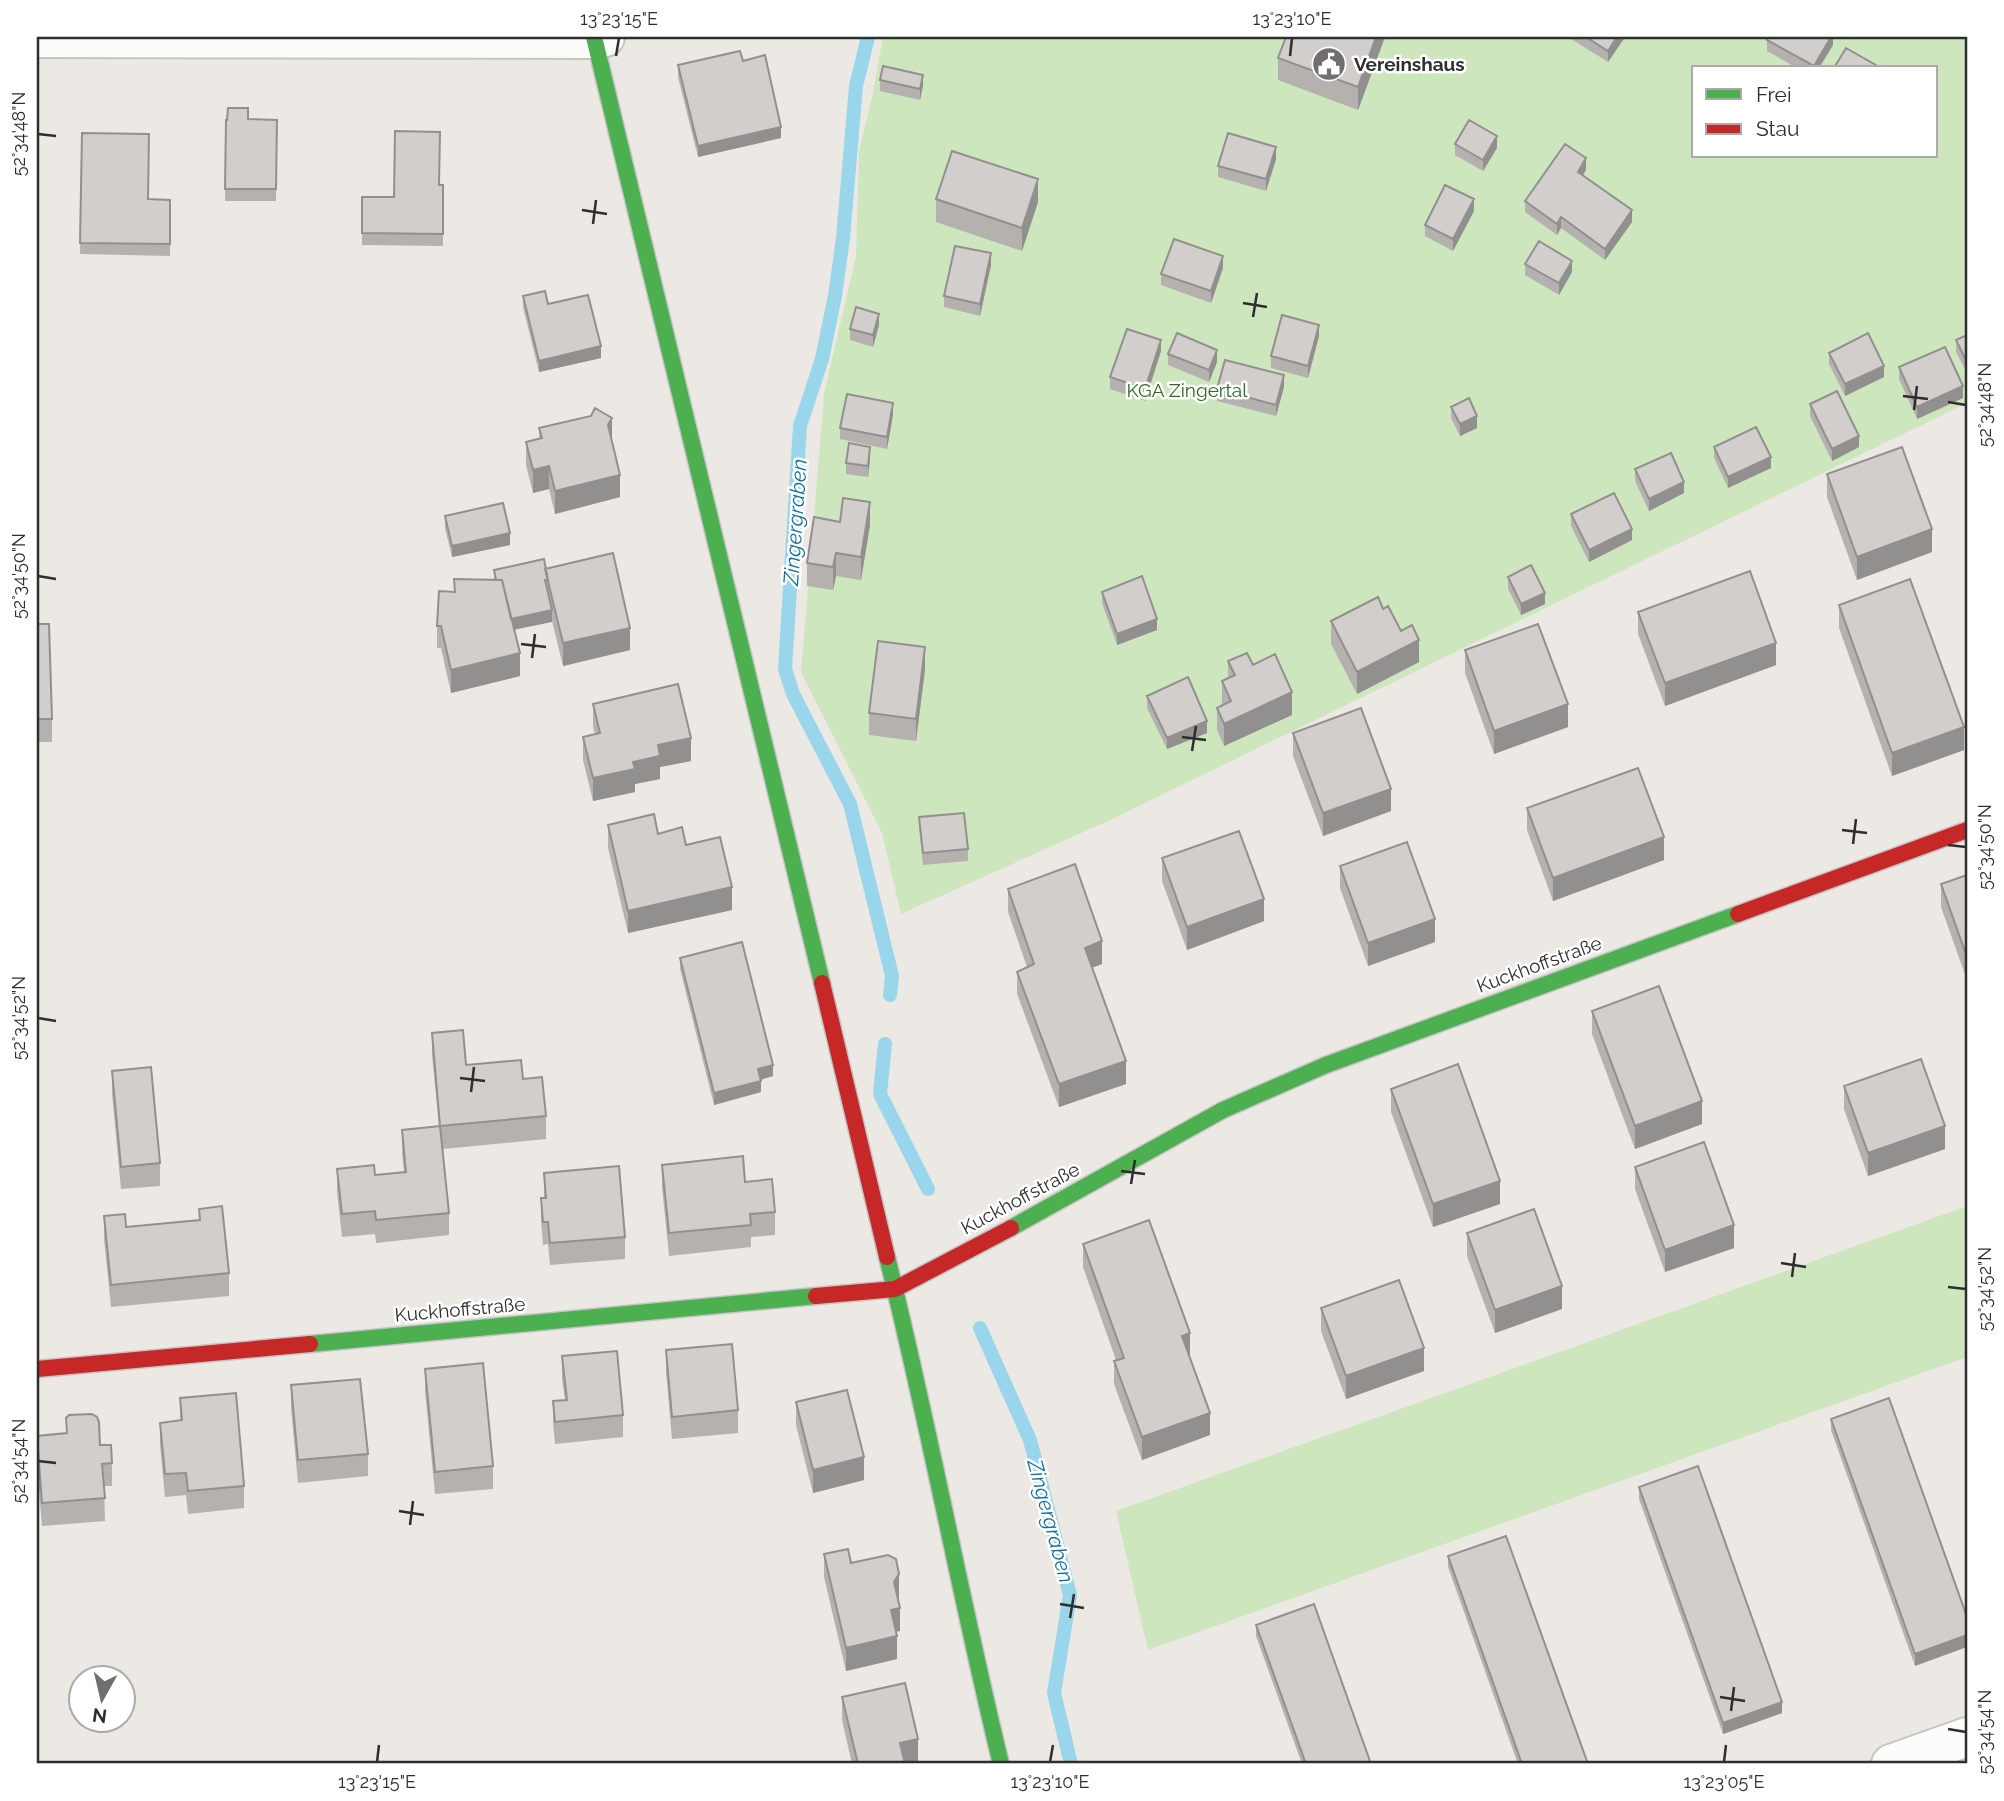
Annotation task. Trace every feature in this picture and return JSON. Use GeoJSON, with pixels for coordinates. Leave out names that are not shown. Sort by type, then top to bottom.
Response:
{"type":"FeatureCollection","features":[{"type":"Feature","properties":{"kind":"street"},"geometry":{"type":"LineString","coordinates":[[37,38],[598,38],[910,1349],[975,1656],[1001,1764]]}},
{"type":"Feature","properties":{"kind":"street","name":"Kuckhoffstraße"},"geometry":{"type":"LineString","coordinates":[[37,1369],[895,1289],[1047,1209],[1223,1110],[1314,1070],[1967,830]]}},
{"type":"Feature","properties":{"kind":"street"},"geometry":{"type":"LineString","coordinates":[[1892,1764],[1967,1737]]}},
{"type":"Feature","properties":{"kind":"green space","name":"KGA Zingertal"},"geometry":{"type":"Polygon","coordinates":[[[883,37],[1967,37],[1967,403],[1108,821],[901,914],[882,833],[801,672],[824,394],[856,256],[859,151],[883,37]]]}},
{"type":"Feature","properties":{"kind":"green space"},"geometry":{"type":"Polygon","coordinates":[[[1967,1206],[1967,1357],[1148,1650],[1116,1511],[1967,1206]]]}},
{"type":"Feature","properties":{"kind":"building"},"geometry":{"type":"Polygon","coordinates":[[[1286,37],[1376,37],[1358,87],[1278,58],[1286,37]]]}},
{"type":"Feature","properties":{"kind":"building"},"geometry":{"type":"Polygon","coordinates":[[[1586,37],[1617,37],[1608,51],[1586,37]]]}},
{"type":"Feature","properties":{"kind":"building"},"geometry":{"type":"Polygon","coordinates":[[[1769,37],[1831,37],[1814,66],[1767,40],[1769,37]]]}},
{"type":"Feature","properties":{"kind":"building"},"geometry":{"type":"Polygon","coordinates":[[[1846,48],[1878,66],[1835,66],[1846,48]]]}},
{"type":"Feature","properties":{"kind":"building"},"geometry":{"type":"Polygon","coordinates":[[[740,51],[743,61],[765,55],[781,127],[698,146],[678,65],[740,51]]]}},
{"type":"Feature","properties":{"kind":"building"},"geometry":{"type":"Polygon","coordinates":[[[883,66],[923,75],[920,89],[880,80],[883,66]]]}},
{"type":"Feature","properties":{"kind":"building"},"geometry":{"type":"Polygon","coordinates":[[[228,108],[248,108],[248,119],[277,120],[276,189],[225,189],[228,108]]]}},
{"type":"Feature","properties":{"kind":"building"},"geometry":{"type":"Polygon","coordinates":[[[1469,120],[1497,136],[1483,160],[1455,144],[1469,120]]]}},
{"type":"Feature","properties":{"kind":"building"},"geometry":{"type":"Polygon","coordinates":[[[395,131],[440,132],[439,185],[443,185],[443,234],[362,233],[362,197],[394,197],[395,131]]]}},
{"type":"Feature","properties":{"kind":"building"},"geometry":{"type":"Polygon","coordinates":[[[82,133],[149,134],[148,199],[170,200],[170,244],[80,243],[82,133]]]}},
{"type":"Feature","properties":{"kind":"building"},"geometry":{"type":"Polygon","coordinates":[[[1228,133],[1276,147],[1266,179],[1218,166],[1228,133]]]}},
{"type":"Feature","properties":{"kind":"building"},"geometry":{"type":"Polygon","coordinates":[[[1565,144],[1586,158],[1578,172],[1632,210],[1605,249],[1561,217],[1557,224],[1525,201],[1565,144]]]}},
{"type":"Feature","properties":{"kind":"building"},"geometry":{"type":"Polygon","coordinates":[[[952,151],[1038,179],[1022,228],[936,199],[952,151]]]}},
{"type":"Feature","properties":{"kind":"building"},"geometry":{"type":"Polygon","coordinates":[[[1445,185],[1474,199],[1453,239],[1425,225],[1445,185]]]}},
{"type":"Feature","properties":{"kind":"building"},"geometry":{"type":"Polygon","coordinates":[[[1174,239],[1223,256],[1211,291],[1161,274],[1174,239]]]}},
{"type":"Feature","properties":{"kind":"building"},"geometry":{"type":"Polygon","coordinates":[[[1539,241],[1572,261],[1559,283],[1525,264],[1539,241]]]}},
{"type":"Feature","properties":{"kind":"building"},"geometry":{"type":"Polygon","coordinates":[[[955,246],[991,253],[980,304],[944,296],[955,246]]]}},
{"type":"Feature","properties":{"kind":"building"},"geometry":{"type":"Polygon","coordinates":[[[545,291],[548,304],[588,295],[601,346],[539,361],[523,296],[545,291]]]}},
{"type":"Feature","properties":{"kind":"building"},"geometry":{"type":"Polygon","coordinates":[[[856,307],[879,314],[873,335],[850,329],[856,307]]]}},
{"type":"Feature","properties":{"kind":"building"},"geometry":{"type":"Polygon","coordinates":[[[1282,315],[1319,325],[1308,366],[1271,356],[1282,315]]]}},
{"type":"Feature","properties":{"kind":"building"},"geometry":{"type":"Polygon","coordinates":[[[1127,329],[1161,340],[1145,389],[1110,377],[1127,329]]]}},
{"type":"Feature","properties":{"kind":"building"},"geometry":{"type":"Polygon","coordinates":[[[1177,333],[1217,350],[1209,370],[1168,354],[1177,333]]]}},
{"type":"Feature","properties":{"kind":"building"},"geometry":{"type":"Polygon","coordinates":[[[1868,333],[1884,366],[1845,384],[1829,353],[1868,333]]]}},
{"type":"Feature","properties":{"kind":"building"},"geometry":{"type":"Polygon","coordinates":[[[1967,335],[1967,359],[1966,360],[1956,340],[1967,335]]]}},
{"type":"Feature","properties":{"kind":"building"},"geometry":{"type":"Polygon","coordinates":[[[1945,347],[1963,386],[1917,407],[1899,367],[1945,347]]]}},
{"type":"Feature","properties":{"kind":"building"},"geometry":{"type":"Polygon","coordinates":[[[1225,360],[1284,375],[1276,405],[1217,389],[1225,360]]]}},
{"type":"Feature","properties":{"kind":"building"},"geometry":{"type":"Polygon","coordinates":[[[1837,391],[1859,436],[1832,449],[1810,404],[1837,391]]]}},
{"type":"Feature","properties":{"kind":"building"},"geometry":{"type":"Polygon","coordinates":[[[847,394],[893,403],[887,437],[840,428],[847,394]]]}},
{"type":"Feature","properties":{"kind":"building"},"geometry":{"type":"Polygon","coordinates":[[[1469,398],[1477,416],[1460,424],[1451,407],[1469,398]]]}},
{"type":"Feature","properties":{"kind":"building"},"geometry":{"type":"Polygon","coordinates":[[[595,408],[612,418],[608,425],[620,475],[555,491],[549,466],[533,470],[526,442],[542,438],[539,428],[591,416],[595,408]]]}},
{"type":"Feature","properties":{"kind":"building"},"geometry":{"type":"Polygon","coordinates":[[[1756,427],[1771,457],[1728,477],[1714,447],[1756,427]]]}},
{"type":"Feature","properties":{"kind":"building"},"geometry":{"type":"Polygon","coordinates":[[[849,443],[870,447],[868,466],[846,463],[849,443]]]}},
{"type":"Feature","properties":{"kind":"building"},"geometry":{"type":"Polygon","coordinates":[[[1902,447],[1932,529],[1857,557],[1827,474],[1902,447]]]}},
{"type":"Feature","properties":{"kind":"building"},"geometry":{"type":"Polygon","coordinates":[[[1671,453],[1684,482],[1649,499],[1635,469],[1671,453]]]}},
{"type":"Feature","properties":{"kind":"building"},"geometry":{"type":"Polygon","coordinates":[[[1614,493],[1632,529],[1589,550],[1571,514],[1614,493]]]}},
{"type":"Feature","properties":{"kind":"building"},"geometry":{"type":"Polygon","coordinates":[[[843,498],[870,502],[861,557],[836,553],[833,567],[807,563],[814,517],[840,522],[843,498]]]}},
{"type":"Feature","properties":{"kind":"building"},"geometry":{"type":"Polygon","coordinates":[[[503,503],[510,533],[452,546],[445,516],[503,503]]]}},
{"type":"Feature","properties":{"kind":"building"},"geometry":{"type":"Polygon","coordinates":[[[613,553],[630,628],[563,643],[545,569],[613,553]]]}},
{"type":"Feature","properties":{"kind":"building"},"geometry":{"type":"Polygon","coordinates":[[[544,559],[548,580],[545,580],[552,610],[511,619],[502,580],[496,580],[494,570],[544,559]]]}},
{"type":"Feature","properties":{"kind":"building"},"geometry":{"type":"Polygon","coordinates":[[[1531,565],[1545,593],[1521,604],[1508,577],[1531,565]]]}},
{"type":"Feature","properties":{"kind":"building"},"geometry":{"type":"Polygon","coordinates":[[[1750,571],[1776,643],[1665,683],[1638,612],[1750,571]]]}},
{"type":"Feature","properties":{"kind":"building"},"geometry":{"type":"Polygon","coordinates":[[[1142,576],[1157,619],[1117,634],[1102,592],[1142,576]]]}},
{"type":"Feature","properties":{"kind":"building"},"geometry":{"type":"Polygon","coordinates":[[[454,579],[502,580],[520,653],[451,670],[441,626],[437,626],[439,591],[455,592],[454,579]]]}},
{"type":"Feature","properties":{"kind":"building"},"geometry":{"type":"Polygon","coordinates":[[[1910,579],[1964,727],[1892,753],[1839,605],[1910,579]]]}},
{"type":"Feature","properties":{"kind":"building"},"geometry":{"type":"Polygon","coordinates":[[[1378,597],[1383,609],[1388,606],[1401,631],[1412,625],[1419,640],[1357,672],[1331,621],[1378,597]]]}},
{"type":"Feature","properties":{"kind":"building"},"geometry":{"type":"Polygon","coordinates":[[[37,624],[49,624],[52,719],[37,719],[37,624]]]}},
{"type":"Feature","properties":{"kind":"building"},"geometry":{"type":"Polygon","coordinates":[[[1538,624],[1568,704],[1494,731],[1465,650],[1538,624]]]}},
{"type":"Feature","properties":{"kind":"building"},"geometry":{"type":"Polygon","coordinates":[[[878,641],[925,647],[916,719],[869,713],[878,641]]]}},
{"type":"Feature","properties":{"kind":"building"},"geometry":{"type":"Polygon","coordinates":[[[1247,653],[1253,665],[1275,654],[1292,692],[1224,724],[1217,708],[1231,701],[1222,681],[1235,675],[1228,661],[1247,653]]]}},
{"type":"Feature","properties":{"kind":"building"},"geometry":{"type":"Polygon","coordinates":[[[1188,677],[1207,721],[1167,738],[1147,696],[1188,677]]]}},
{"type":"Feature","properties":{"kind":"building"},"geometry":{"type":"Polygon","coordinates":[[[678,684],[691,738],[658,745],[660,756],[633,762],[635,769],[593,778],[583,737],[600,733],[593,704],[678,684]]]}},
{"type":"Feature","properties":{"kind":"building"},"geometry":{"type":"Polygon","coordinates":[[[1361,708],[1391,789],[1323,813],[1293,733],[1361,708]]]}},
{"type":"Feature","properties":{"kind":"building"},"geometry":{"type":"Polygon","coordinates":[[[1638,768],[1664,837],[1553,878],[1527,808],[1638,768]]]}},
{"type":"Feature","properties":{"kind":"building"},"geometry":{"type":"Polygon","coordinates":[[[964,813],[968,849],[923,853],[919,817],[964,813]]]}},
{"type":"Feature","properties":{"kind":"building"},"geometry":{"type":"Polygon","coordinates":[[[654,814],[658,834],[682,827],[686,845],[720,837],[732,887],[628,911],[608,825],[654,814]]]}},
{"type":"Feature","properties":{"kind":"building"},"geometry":{"type":"Polygon","coordinates":[[[1239,831],[1264,899],[1187,927],[1162,858],[1239,831]]]}},
{"type":"Feature","properties":{"kind":"building"},"geometry":{"type":"Polygon","coordinates":[[[1407,842],[1435,919],[1368,943],[1340,866],[1407,842]]]}},
{"type":"Feature","properties":{"kind":"building"},"geometry":{"type":"Polygon","coordinates":[[[1075,864],[1102,941],[1085,948],[1126,1061],[1059,1084],[1017,972],[1034,964],[1008,889],[1075,864]]]}},
{"type":"Feature","properties":{"kind":"building"},"geometry":{"type":"Polygon","coordinates":[[[1967,875],[1967,957],[1941,884],[1967,875]]]}},
{"type":"Feature","properties":{"kind":"building"},"geometry":{"type":"Polygon","coordinates":[[[742,942],[773,1065],[758,1069],[761,1081],[714,1093],[680,958],[742,942]]]}},
{"type":"Feature","properties":{"kind":"building"},"geometry":{"type":"Polygon","coordinates":[[[1659,986],[1702,1101],[1635,1126],[1592,1011],[1659,986]]]}},
{"type":"Feature","properties":{"kind":"building"},"geometry":{"type":"Polygon","coordinates":[[[463,1030],[466,1065],[521,1060],[523,1079],[542,1077],[546,1116],[440,1126],[432,1033],[463,1030]]]}},
{"type":"Feature","properties":{"kind":"building"},"geometry":{"type":"Polygon","coordinates":[[[1921,1059],[1945,1126],[1868,1153],[1844,1086],[1921,1059]]]}},
{"type":"Feature","properties":{"kind":"building"},"geometry":{"type":"Polygon","coordinates":[[[1458,1064],[1500,1181],[1433,1204],[1391,1089],[1458,1064]]]}},
{"type":"Feature","properties":{"kind":"building"},"geometry":{"type":"Polygon","coordinates":[[[151,1067],[160,1163],[121,1167],[112,1071],[151,1067]]]}},
{"type":"Feature","properties":{"kind":"building"},"geometry":{"type":"Polygon","coordinates":[[[440,1126],[449,1213],[376,1220],[375,1211],[342,1214],[337,1169],[374,1165],[375,1175],[406,1172],[402,1130],[440,1126]]]}},
{"type":"Feature","properties":{"kind":"building"},"geometry":{"type":"Polygon","coordinates":[[[1704,1142],[1734,1225],[1665,1250],[1635,1167],[1704,1142]]]}},
{"type":"Feature","properties":{"kind":"building"},"geometry":{"type":"Polygon","coordinates":[[[743,1156],[745,1182],[772,1179],[775,1212],[750,1214],[751,1225],[669,1233],[662,1165],[743,1156]]]}},
{"type":"Feature","properties":{"kind":"building"},"geometry":{"type":"Polygon","coordinates":[[[619,1166],[625,1237],[550,1243],[548,1222],[543,1222],[541,1198],[546,1198],[544,1173],[619,1166]]]}},
{"type":"Feature","properties":{"kind":"building"},"geometry":{"type":"Polygon","coordinates":[[[222,1206],[229,1273],[111,1285],[104,1216],[125,1214],[126,1227],[200,1220],[199,1209],[222,1206]]]}},
{"type":"Feature","properties":{"kind":"building"},"geometry":{"type":"Polygon","coordinates":[[[1534,1209],[1562,1286],[1495,1310],[1467,1233],[1534,1209]]]}},
{"type":"Feature","properties":{"kind":"building"},"geometry":{"type":"Polygon","coordinates":[[[1149,1220],[1190,1333],[1182,1336],[1210,1413],[1142,1437],[1114,1361],[1124,1358],[1083,1244],[1149,1220]]]}},
{"type":"Feature","properties":{"kind":"building"},"geometry":{"type":"Polygon","coordinates":[[[1399,1280],[1424,1348],[1346,1376],[1321,1308],[1399,1280]]]}},
{"type":"Feature","properties":{"kind":"building"},"geometry":{"type":"Polygon","coordinates":[[[732,1344],[738,1410],[672,1417],[666,1350],[732,1344]]]}},
{"type":"Feature","properties":{"kind":"building"},"geometry":{"type":"Polygon","coordinates":[[[617,1351],[623,1415],[555,1422],[553,1401],[567,1400],[562,1356],[617,1351]]]}},
{"type":"Feature","properties":{"kind":"building"},"geometry":{"type":"Polygon","coordinates":[[[483,1363],[493,1466],[435,1472],[425,1369],[483,1363]]]}},
{"type":"Feature","properties":{"kind":"building"},"geometry":{"type":"Polygon","coordinates":[[[360,1379],[368,1454],[298,1460],[291,1385],[360,1379]]]}},
{"type":"Feature","properties":{"kind":"building"},"geometry":{"type":"Polygon","coordinates":[[[847,1390],[864,1457],[813,1470],[796,1402],[847,1390]]]}},
{"type":"Feature","properties":{"kind":"building"},"geometry":{"type":"Polygon","coordinates":[[[236,1393],[244,1486],[188,1491],[186,1473],[165,1474],[160,1423],[182,1420],[180,1398],[236,1393]]]}},
{"type":"Feature","properties":{"kind":"building"},"geometry":{"type":"Polygon","coordinates":[[[1889,1398],[1967,1617],[1967,1635],[1915,1654],[1831,1419],[1889,1398]]]}},
{"type":"Feature","properties":{"kind":"building"},"geometry":{"type":"Polygon","coordinates":[[[92,1414],[99,1422],[100,1445],[111,1445],[112,1463],[102,1464],[105,1498],[42,1503],[37,1436],[67,1433],[66,1418],[69,1415],[92,1414]]]}},
{"type":"Feature","properties":{"kind":"building"},"geometry":{"type":"Polygon","coordinates":[[[1698,1466],[1782,1702],[1723,1723],[1639,1487],[1698,1466]]]}},
{"type":"Feature","properties":{"kind":"building"},"geometry":{"type":"Polygon","coordinates":[[[1506,1536],[1588,1764],[1522,1764],[1448,1556],[1506,1536]]]}},
{"type":"Feature","properties":{"kind":"building"},"geometry":{"type":"Polygon","coordinates":[[[848,1549],[851,1563],[888,1555],[896,1559],[899,1574],[894,1582],[900,1608],[891,1610],[897,1636],[846,1648],[824,1554],[848,1549]]]}},
{"type":"Feature","properties":{"kind":"building"},"geometry":{"type":"Polygon","coordinates":[[[1314,1604],[1371,1764],[1306,1764],[1256,1625],[1314,1604]]]}},
{"type":"Feature","properties":{"kind":"building"},"geometry":{"type":"Polygon","coordinates":[[[905,1683],[918,1739],[900,1743],[905,1764],[858,1764],[842,1697],[905,1683]]]}},
{"type":"Feature","properties":{"kind":"waterway","name":"Zingergraben"},"geometry":{"type":"LineString","coordinates":[[868,37],[856,86],[843,238],[835,296],[822,359],[800,426],[785,669],[793,694],[850,804],[892,976],[890,995]]}},
{"type":"Feature","properties":{"kind":"waterway","name":"Zingergraben"},"geometry":{"type":"LineString","coordinates":[[885,1044],[880,1094],[928,1189]]}},
{"type":"Feature","properties":{"kind":"waterway","name":"Zingergraben"},"geometry":{"type":"LineString","coordinates":[[980,1328],[1030,1440],[1070,1595],[1054,1693],[1071,1764]]}},
{"type":"Feature","properties":{"kind":"traffic: fast"},"geometry":{"type":"LineString","coordinates":[[594,37],[822,983]]}},
{"type":"Feature","properties":{"kind":"traffic: fast"},"geometry":{"type":"LineString","coordinates":[[1011,1228],[1223,1110],[1326,1065],[1738,914]]}},
{"type":"Feature","properties":{"kind":"traffic: fast"},"geometry":{"type":"LineString","coordinates":[[887,1257],[1001,1764]]}},
{"type":"Feature","properties":{"kind":"traffic: fast"},"geometry":{"type":"LineString","coordinates":[[310,1344],[816,1296]]}},
{"type":"Feature","properties":{"kind":"traffic: jam"},"geometry":{"type":"LineString","coordinates":[[1738,914],[1967,830]]}},
{"type":"Feature","properties":{"kind":"traffic: jam"},"geometry":{"type":"LineString","coordinates":[[822,983],[887,1257]]}},
{"type":"Feature","properties":{"kind":"traffic: jam"},"geometry":{"type":"LineString","coordinates":[[816,1296],[895,1289],[1011,1228]]}},
{"type":"Feature","properties":{"kind":"traffic: jam"},"geometry":{"type":"LineString","coordinates":[[37,1369],[310,1344]]}},
{"type":"Feature","properties":{"kind":"place","name":"Vereinshaus"},"geometry":{"type":"Point","coordinates":[1329,64]}}]}
